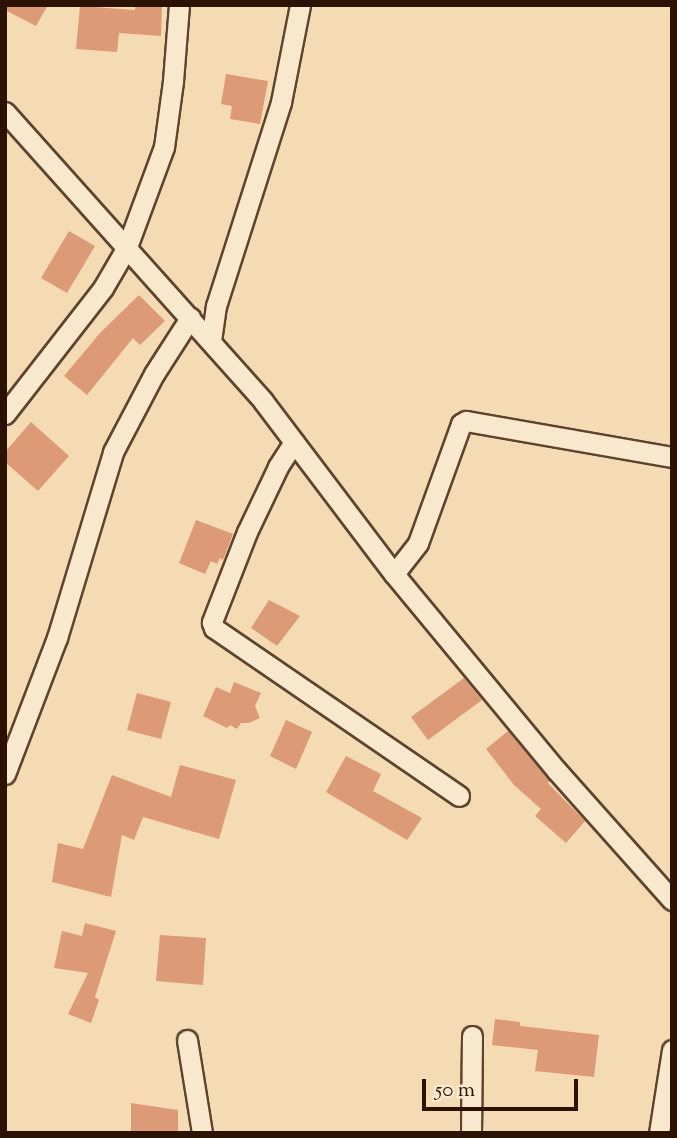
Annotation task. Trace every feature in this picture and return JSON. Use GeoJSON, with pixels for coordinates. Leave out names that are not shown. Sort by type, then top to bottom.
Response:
{"type":"FeatureCollection","features":[{"type":"Feature","properties":{"kind":"street"},"geometry":{"type":"LineString","coordinates":[[5,414],[103,288],[127,247],[164,148],[173,81],[178,5]]}},
{"type":"Feature","properties":{"kind":"street"},"geometry":{"type":"LineString","coordinates":[[211,341],[219,296],[281,102],[300,5]]}},
{"type":"Feature","properties":{"kind":"street"},"geometry":{"type":"LineString","coordinates":[[5,111],[211,341],[294,442],[394,574],[557,771],[672,900]]}},
{"type":"Feature","properties":{"kind":"street"},"geometry":{"type":"LineString","coordinates":[[5,774],[57,638],[113,452],[154,374],[190,318]]}},
{"type":"Feature","properties":{"kind":"street"},"geometry":{"type":"LineString","coordinates":[[394,574],[418,543],[461,424],[466,421],[672,457]]}},
{"type":"Feature","properties":{"kind":"street"},"geometry":{"type":"LineString","coordinates":[[294,442],[278,467],[247,532],[212,622],[214,628],[459,796]]}},
{"type":"Feature","properties":{"kind":"street"},"geometry":{"type":"LineString","coordinates":[[471,1133],[472,1037]]}},
{"type":"Feature","properties":{"kind":"street"},"geometry":{"type":"LineString","coordinates":[[187,1040],[202,1133]]}},
{"type":"Feature","properties":{"kind":"street"},"geometry":{"type":"LineString","coordinates":[[659,1133],[672,1050]]}},
{"type":"Feature","properties":{"kind":"building"},"geometry":{"type":"Polygon","coordinates":[[[5,5],[48,5],[36,26],[5,10],[5,5]]]}},
{"type":"Feature","properties":{"kind":"building"},"geometry":{"type":"Polygon","coordinates":[[[135,5],[162,5],[161,36],[119,33],[117,52],[76,49],[80,6],[135,10],[135,5]]]}},
{"type":"Feature","properties":{"kind":"building"},"geometry":{"type":"Polygon","coordinates":[[[226,74],[268,81],[260,124],[230,119],[232,106],[221,104],[226,74]]]}},
{"type":"Feature","properties":{"kind":"building"},"geometry":{"type":"Polygon","coordinates":[[[69,231],[95,246],[67,293],[41,278],[69,231]]]}},
{"type":"Feature","properties":{"kind":"building"},"geometry":{"type":"Polygon","coordinates":[[[139,295],[165,321],[140,345],[133,338],[87,395],[64,376],[100,333],[139,295]]]}},
{"type":"Feature","properties":{"kind":"building"},"geometry":{"type":"Polygon","coordinates":[[[31,422],[69,456],[38,491],[5,462],[5,452],[31,422]]]}},
{"type":"Feature","properties":{"kind":"building"},"geometry":{"type":"Polygon","coordinates":[[[196,520],[233,534],[223,560],[220,558],[217,564],[211,561],[205,574],[179,563],[196,520]]]}},
{"type":"Feature","properties":{"kind":"building"},"geometry":{"type":"Polygon","coordinates":[[[269,600],[300,616],[277,646],[251,628],[269,600]]]}},
{"type":"Feature","properties":{"kind":"building"},"geometry":{"type":"Polygon","coordinates":[[[464,678],[482,700],[428,740],[411,717],[464,678]]]}},
{"type":"Feature","properties":{"kind":"building"},"geometry":{"type":"Polygon","coordinates":[[[234,682],[261,693],[255,706],[260,718],[241,723],[237,729],[230,725],[227,728],[203,716],[216,687],[230,693],[234,682]]]}},
{"type":"Feature","properties":{"kind":"building"},"geometry":{"type":"Polygon","coordinates":[[[137,693],[171,702],[161,739],[127,730],[137,693]]]}},
{"type":"Feature","properties":{"kind":"building"},"geometry":{"type":"Polygon","coordinates":[[[286,720],[312,732],[296,769],[270,756],[286,720]]]}},
{"type":"Feature","properties":{"kind":"building"},"geometry":{"type":"Polygon","coordinates":[[[508,731],[550,781],[548,783],[585,821],[566,843],[535,816],[541,809],[514,785],[486,749],[508,731]]]}},
{"type":"Feature","properties":{"kind":"building"},"geometry":{"type":"Polygon","coordinates":[[[346,756],[381,774],[373,791],[422,818],[407,840],[326,792],[346,756]]]}},
{"type":"Feature","properties":{"kind":"building"},"geometry":{"type":"Polygon","coordinates":[[[180,765],[236,780],[219,839],[143,817],[134,840],[122,835],[111,897],[52,882],[58,843],[83,849],[112,775],[171,797],[180,765]]]}},
{"type":"Feature","properties":{"kind":"building"},"geometry":{"type":"Polygon","coordinates":[[[85,923],[116,931],[95,997],[99,1000],[91,1023],[68,1014],[88,973],[54,968],[62,931],[82,936],[85,923]]]}},
{"type":"Feature","properties":{"kind":"building"},"geometry":{"type":"Polygon","coordinates":[[[160,935],[206,938],[203,985],[156,981],[160,935]]]}},
{"type":"Feature","properties":{"kind":"building"},"geometry":{"type":"Polygon","coordinates":[[[495,1019],[520,1022],[520,1026],[599,1035],[594,1077],[535,1071],[538,1050],[492,1045],[495,1019]]]}},
{"type":"Feature","properties":{"kind":"building"},"geometry":{"type":"Polygon","coordinates":[[[131,1103],[178,1110],[178,1133],[131,1133],[131,1103]]]}}]}
